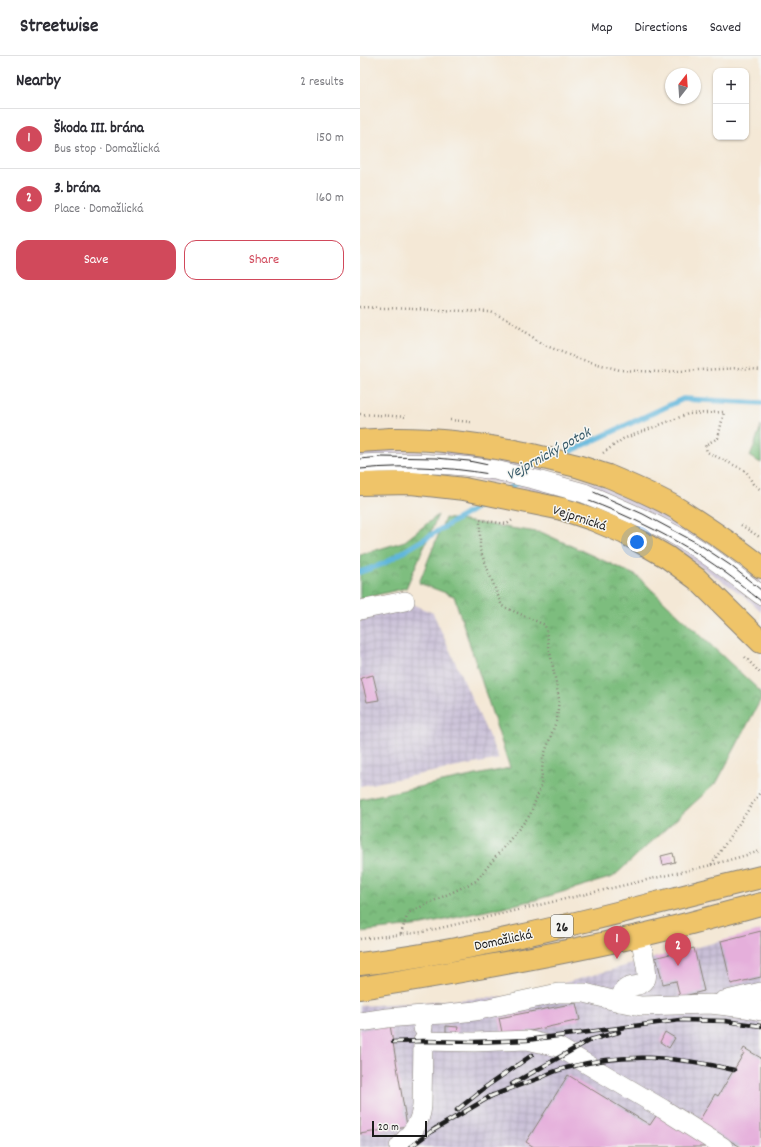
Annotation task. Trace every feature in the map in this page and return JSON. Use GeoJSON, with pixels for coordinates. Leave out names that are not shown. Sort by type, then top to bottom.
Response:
{"type":"FeatureCollection","features":[{"type":"Feature","properties":{"kind":"main road"},"geometry":{"type":"LineString","coordinates":[[360,441],[406,439],[446,440],[524,452],[577,466],[608,476],[634,487],[677,509],[740,550],[761,567]]}},
{"type":"Feature","properties":{"kind":"main road","name":"Vejprnická"},"geometry":{"type":"LineString","coordinates":[[360,484],[411,483],[464,489],[562,509],[592,519],[625,533],[667,557],[697,579],[761,642]]}},
{"type":"Feature","properties":{"kind":"main road","name":"Domažlická"},"geometry":{"type":"LineString","coordinates":[[360,964],[524,935],[761,877]]}},
{"type":"Feature","properties":{"kind":"main road","name":"Domažlická"},"geometry":{"type":"LineString","coordinates":[[360,988],[526,960],[640,936],[761,904]]}},
{"type":"Feature","properties":{"kind":"lane","name":"Vejprnická"},"geometry":{"type":"LineString","coordinates":[[360,464],[443,463],[495,470],[584,493],[621,508],[674,534],[718,562],[761,595]]}},
{"type":"Feature","properties":{"kind":"lane"},"geometry":{"type":"LineString","coordinates":[[360,610],[405,600]]}},
{"type":"Feature","properties":{"kind":"lane"},"geometry":{"type":"LineString","coordinates":[[620,1002],[622,992],[625,989],[640,984],[646,979],[645,961],[640,936]]}},
{"type":"Feature","properties":{"kind":"lane"},"geometry":{"type":"LineString","coordinates":[[710,1004],[761,992]]}},
{"type":"Feature","properties":{"kind":"lane"},"geometry":{"type":"LineString","coordinates":[[360,1022],[387,1018],[475,1011],[558,993],[585,993],[641,1006],[710,1004],[761,1011]]}},
{"type":"Feature","properties":{"kind":"lane"},"geometry":{"type":"LineString","coordinates":[[399,1147],[415,1127],[421,1115],[423,1015]]}},
{"type":"Feature","properties":{"kind":"lane"},"geometry":{"type":"LineString","coordinates":[[423,1041],[474,1042],[527,1040],[558,1047],[663,1109],[723,1147]]}},
{"type":"Feature","properties":{"kind":"path"},"geometry":{"type":"LineString","coordinates":[[360,307],[491,312],[511,321],[542,344],[576,358],[620,370],[659,372],[741,368],[761,370]]}},
{"type":"Feature","properties":{"kind":"path"},"geometry":{"type":"LineString","coordinates":[[623,439],[688,414],[724,412],[718,438],[706,445],[707,452],[746,472],[753,484],[761,490]]}},
{"type":"Feature","properties":{"kind":"path"},"geometry":{"type":"LineString","coordinates":[[401,934],[408,912],[476,881],[530,815],[541,786],[543,758],[558,719],[559,700],[545,625],[502,606],[480,550],[480,520],[507,524]]}},
{"type":"Feature","properties":{"kind":"path"},"geometry":{"type":"LineString","coordinates":[[745,656],[761,674]]}},
{"type":"Feature","properties":{"kind":"path"},"geometry":{"type":"LineString","coordinates":[[711,865],[761,791]]}},
{"type":"Feature","properties":{"kind":"path"},"geometry":{"type":"LineString","coordinates":[[360,939],[423,932],[711,865],[761,851]]}},
{"type":"Feature","properties":{"kind":"shaded area"},"geometry":{"type":"Polygon","coordinates":[[[360,451],[451,451],[520,463],[596,483],[652,509],[702,538],[761,580],[761,611],[744,596],[661,539],[589,506],[539,491],[455,476],[403,472],[360,475],[360,451]]]}},
{"type":"Feature","properties":{"kind":"shaded area"},"geometry":{"type":"Polygon","coordinates":[[[405,601],[433,613],[499,759],[360,786],[360,610],[405,601]]]}},
{"type":"Feature","properties":{"kind":"shaded area"},"geometry":{"type":"Polygon","coordinates":[[[761,931],[761,1147],[360,1147],[360,1006],[518,996],[654,958],[761,931]]]}},
{"type":"Feature","properties":{"kind":"green space"},"geometry":{"type":"Polygon","coordinates":[[[761,426],[761,463],[750,457],[761,426]]]}},
{"type":"Feature","properties":{"kind":"green space"},"geometry":{"type":"Polygon","coordinates":[[[438,515],[406,588],[360,599],[360,555],[405,541],[438,515]]]}},
{"type":"Feature","properties":{"kind":"green space"},"geometry":{"type":"Polygon","coordinates":[[[445,518],[543,533],[637,576],[761,692],[761,699],[717,782],[613,877],[535,900],[422,925],[360,932],[360,799],[510,768],[454,596],[419,583],[445,518]]]}},
{"type":"Feature","properties":{"kind":"building"},"geometry":{"type":"Polygon","coordinates":[[[373,675],[379,700],[367,702],[361,678],[373,675]]]}},
{"type":"Feature","properties":{"kind":"building"},"geometry":{"type":"Polygon","coordinates":[[[673,853],[675,862],[663,865],[661,856],[673,853]]]}},
{"type":"Feature","properties":{"kind":"building"},"geometry":{"type":"Polygon","coordinates":[[[761,931],[761,977],[731,984],[721,941],[761,931]]]}},
{"type":"Feature","properties":{"kind":"building"},"geometry":{"type":"Polygon","coordinates":[[[694,948],[704,991],[680,997],[676,981],[663,984],[657,960],[654,958],[694,948]]]}},
{"type":"Feature","properties":{"kind":"building"},"geometry":{"type":"Polygon","coordinates":[[[576,1003],[580,1020],[503,1037],[499,1018],[576,1003]]]}},
{"type":"Feature","properties":{"kind":"building"},"geometry":{"type":"Polygon","coordinates":[[[390,1025],[407,1126],[360,1134],[360,1030],[390,1025]]]}},
{"type":"Feature","properties":{"kind":"building"},"geometry":{"type":"Polygon","coordinates":[[[446,1026],[458,1027],[457,1033],[446,1032],[446,1026]]]}},
{"type":"Feature","properties":{"kind":"building"},"geometry":{"type":"Polygon","coordinates":[[[665,1032],[675,1038],[669,1048],[660,1042],[665,1032]]]}},
{"type":"Feature","properties":{"kind":"building"},"geometry":{"type":"Polygon","coordinates":[[[744,1048],[761,1058],[761,1147],[741,1147],[698,1123],[715,1094],[718,1096],[744,1053],[742,1052],[744,1048]]]}},
{"type":"Feature","properties":{"kind":"building"},"geometry":{"type":"Polygon","coordinates":[[[568,1075],[650,1125],[658,1113],[713,1147],[534,1147],[526,1142],[568,1075]]]}},
{"type":"Feature","properties":{"kind":"waterway","name":"Vejprnický potok"},"geometry":{"type":"LineString","coordinates":[[563,456],[683,399],[761,403]]}},
{"type":"Feature","properties":{"kind":"waterway","name":"Vejprnický potok"},"geometry":{"type":"LineString","coordinates":[[505,491],[521,481]]}},
{"type":"Feature","properties":{"kind":"waterway","name":"Vejprnický potok"},"geometry":{"type":"LineString","coordinates":[[360,572],[383,564],[489,500]]}},
{"type":"Feature","properties":{"kind":"tram line"},"geometry":{"type":"LineString","coordinates":[[360,459],[382,457],[436,458],[469,461],[551,478],[589,490],[643,514],[697,543],[730,565],[761,590]]}},
{"type":"Feature","properties":{"kind":"tram line"},"geometry":{"type":"LineString","coordinates":[[360,469],[398,467],[473,471],[547,487],[619,513],[680,543],[733,578],[761,601]]}},
{"type":"Feature","properties":{"kind":"railway"},"geometry":{"type":"LineString","coordinates":[[393,1042],[474,1042],[527,1040],[680,1020],[725,1021],[761,1026]]}},
{"type":"Feature","properties":{"kind":"railway"},"geometry":{"type":"LineString","coordinates":[[512,1084],[590,1040],[619,1032]]}},
{"type":"Feature","properties":{"kind":"railway"},"geometry":{"type":"LineString","coordinates":[[457,1110],[487,1086],[532,1055]]}},
{"type":"Feature","properties":{"kind":"railway"},"geometry":{"type":"LineString","coordinates":[[489,1097],[559,1070],[587,1063],[608,1060],[629,1058],[670,1059],[712,1065],[734,1070]]}},
{"type":"Feature","properties":{"kind":"railway"},"geometry":{"type":"LineString","coordinates":[[432,1131],[493,1095]]}},
{"type":"Feature","properties":{"kind":"railway"},"geometry":{"type":"LineString","coordinates":[[410,1147],[436,1128]]}},
{"type":"Feature","properties":{"kind":"place","name":"Škoda III. brána"},"geometry":{"type":"Point","coordinates":[617,959]}},
{"type":"Feature","properties":{"kind":"place","name":"3. brána"},"geometry":{"type":"Point","coordinates":[678,966]}}]}
